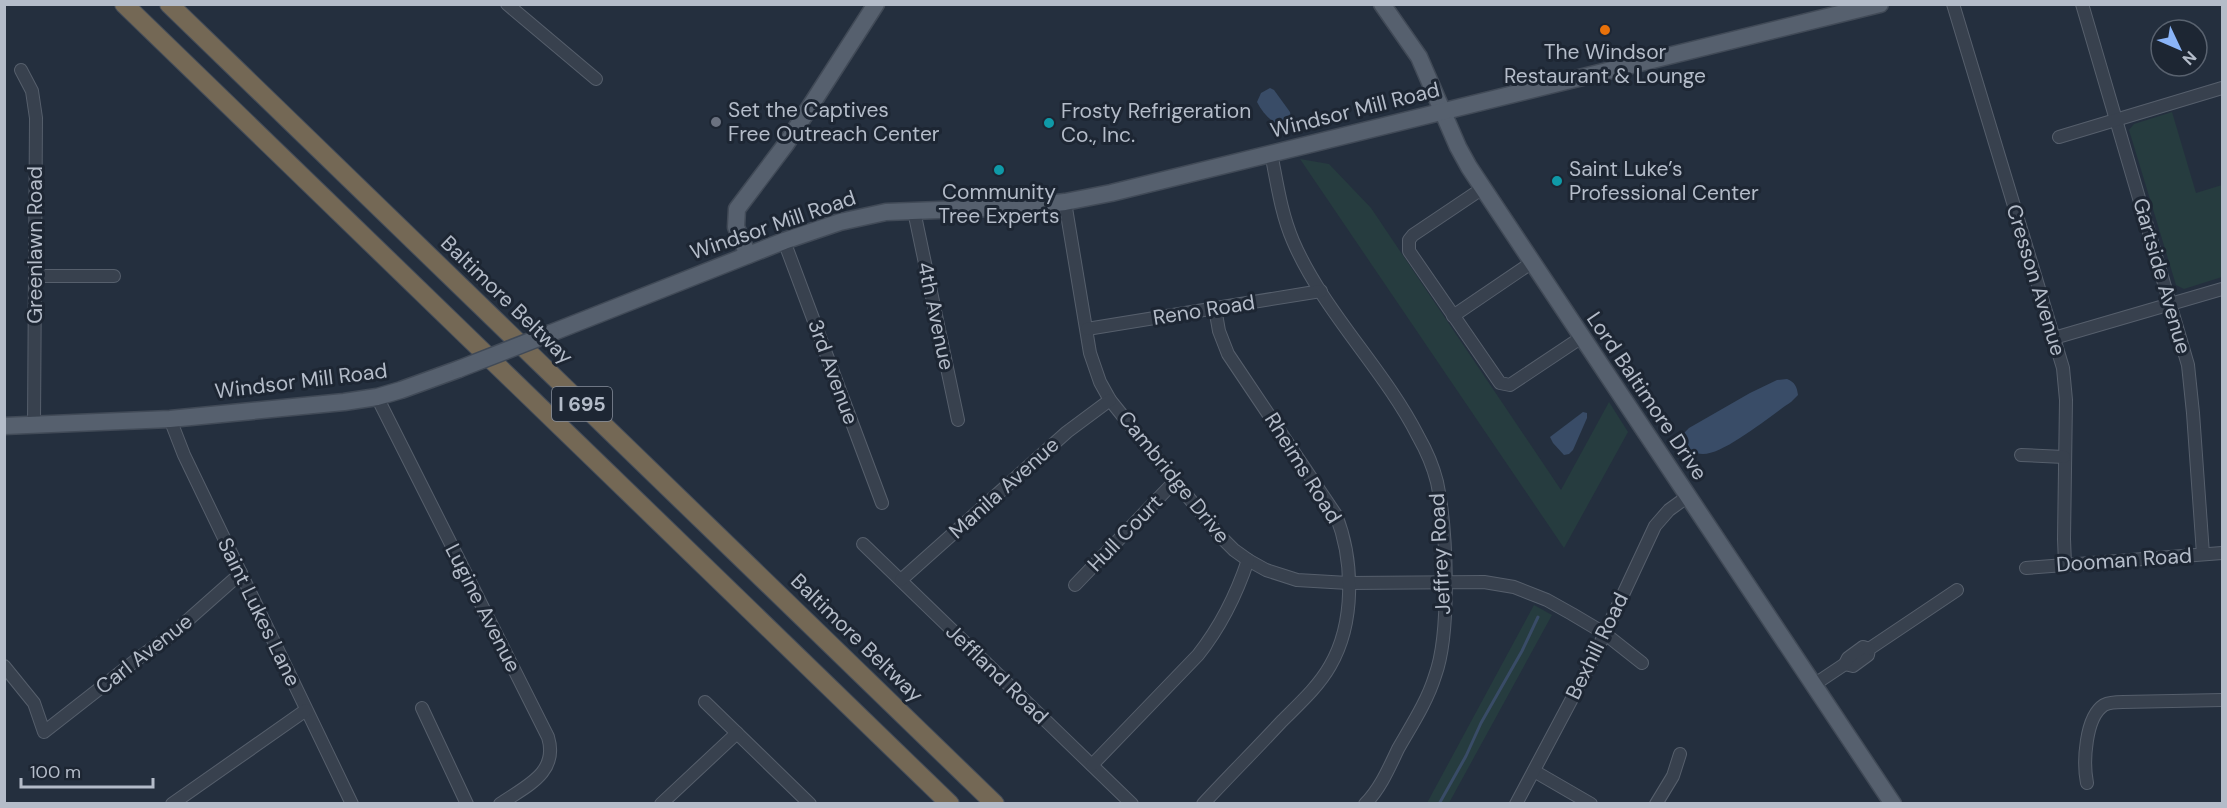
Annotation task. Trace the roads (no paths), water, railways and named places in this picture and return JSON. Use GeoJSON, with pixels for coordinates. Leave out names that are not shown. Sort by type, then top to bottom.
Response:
{"type":"FeatureCollection","features":[{"type":"Feature","properties":{"kind":"highway","name":"I 695"},"geometry":{"type":"LineString","coordinates":[[123,4],[950,804]]}},
{"type":"Feature","properties":{"kind":"highway","name":"Baltimore Beltway"},"geometry":{"type":"LineString","coordinates":[[169,4],[995,804]]}},
{"type":"Feature","properties":{"kind":"main road"},"geometry":{"type":"LineString","coordinates":[[748,255],[736,227],[737,209],[786,144],[876,4]]}},
{"type":"Feature","properties":{"kind":"main road","name":"Lord Baltimore Drive"},"geometry":{"type":"LineString","coordinates":[[1382,4],[1419,57],[1458,147],[1483,188],[1893,804]]}},
{"type":"Feature","properties":{"kind":"main road","name":"Windsor Mill Road"},"geometry":{"type":"LineString","coordinates":[[4,426],[170,418],[296,408],[377,397],[430,381],[784,241],[866,215],[1065,202],[1111,193],[1880,4]]}},
{"type":"Feature","properties":{"kind":"street"},"geometry":{"type":"LineString","coordinates":[[507,4],[596,79]]}},
{"type":"Feature","properties":{"kind":"street","name":"Cresson Avenue"},"geometry":{"type":"LineString","coordinates":[[1953,4],[2054,338],[2065,383],[2065,564]]}},
{"type":"Feature","properties":{"kind":"street","name":"Gartside Avenue"},"geometry":{"type":"LineString","coordinates":[[2082,4],[2183,343],[2191,385],[2203,554]]}},
{"type":"Feature","properties":{"kind":"street","name":"Greenlawn Road"},"geometry":{"type":"LineString","coordinates":[[21,70],[32,91],[36,118],[34,424]]}},
{"type":"Feature","properties":{"kind":"street"},"geometry":{"type":"LineString","coordinates":[[2059,137],[2223,88]]}},
{"type":"Feature","properties":{"kind":"street","name":"Jeffrey Road"},"geometry":{"type":"LineString","coordinates":[[1271,153],[1286,221],[1304,262],[1321,291],[1409,418],[1429,458],[1441,504],[1445,583],[1443,643],[1436,676],[1370,802]]}},
{"type":"Feature","properties":{"kind":"street"},"geometry":{"type":"LineString","coordinates":[[1483,188],[1413,235],[1408,240],[1409,251],[1496,378],[1505,386],[1510,385],[1582,337]]}},
{"type":"Feature","properties":{"kind":"street","name":"Cambridge Drive"},"geometry":{"type":"LineString","coordinates":[[1065,202],[1094,369],[1110,400],[1175,481],[1220,536],[1248,560],[1281,576],[1298,580],[1348,583],[1484,582],[1514,587],[1547,600],[1604,633],[1642,663]]}},
{"type":"Feature","properties":{"kind":"street","name":"4th Avenue"},"geometry":{"type":"LineString","coordinates":[[914,211],[958,420]]}},
{"type":"Feature","properties":{"kind":"street","name":"3rd Avenue"},"geometry":{"type":"LineString","coordinates":[[784,241],[882,503]]}},
{"type":"Feature","properties":{"kind":"street"},"geometry":{"type":"LineString","coordinates":[[1453,316],[1532,263]]}},
{"type":"Feature","properties":{"kind":"street"},"geometry":{"type":"LineString","coordinates":[[35,276],[114,276]]}},
{"type":"Feature","properties":{"kind":"street"},"geometry":{"type":"LineString","coordinates":[[2054,338],[2223,289]]}},
{"type":"Feature","properties":{"kind":"street","name":"Reno Road"},"geometry":{"type":"LineString","coordinates":[[1086,328],[1321,291]]}},
{"type":"Feature","properties":{"kind":"street","name":"Rheims Road"},"geometry":{"type":"LineString","coordinates":[[1203,804],[1305,698],[1330,667],[1340,647],[1346,627],[1348,583],[1346,546],[1336,515],[1228,354],[1221,337],[1215,308]]}},
{"type":"Feature","properties":{"kind":"street","name":"Lugine Avenue"},"geometry":{"type":"LineString","coordinates":[[377,397],[551,747],[551,756],[544,771],[500,804]]}},
{"type":"Feature","properties":{"kind":"street","name":"Manila Avenue"},"geometry":{"type":"LineString","coordinates":[[901,580],[1067,432],[1110,400]]}},
{"type":"Feature","properties":{"kind":"street","name":"Saint Lukes Lane"},"geometry":{"type":"LineString","coordinates":[[170,418],[177,442],[352,804]]}},
{"type":"Feature","properties":{"kind":"street"},"geometry":{"type":"LineString","coordinates":[[2021,455],[2064,457]]}},
{"type":"Feature","properties":{"kind":"street","name":"Hull Court"},"geometry":{"type":"LineString","coordinates":[[1075,585],[1175,481]]}},
{"type":"Feature","properties":{"kind":"street","name":"Bexhill Road"},"geometry":{"type":"LineString","coordinates":[[1516,804],[1583,681],[1655,526],[1669,510],[1687,497]]}},
{"type":"Feature","properties":{"kind":"street","name":"Jeffland Road"},"geometry":{"type":"LineString","coordinates":[[863,544],[1132,804]]}},
{"type":"Feature","properties":{"kind":"street","name":"Dooman Road"},"geometry":{"type":"LineString","coordinates":[[2026,568],[2223,553]]}},
{"type":"Feature","properties":{"kind":"street"},"geometry":{"type":"LineString","coordinates":[[1092,765],[1198,655],[1212,637],[1232,603],[1248,560]]}},
{"type":"Feature","properties":{"kind":"street","name":"Carl Avenue"},"geometry":{"type":"LineString","coordinates":[[4,666],[34,703],[44,732],[171,635],[241,573]]}},
{"type":"Feature","properties":{"kind":"street"},"geometry":{"type":"LineString","coordinates":[[1815,684],[1845,664],[1848,658],[1863,647],[1869,649],[1957,590]]}},
{"type":"Feature","properties":{"kind":"street"},"geometry":{"type":"LineString","coordinates":[[2086,783],[2085,760],[2090,728],[2094,717],[2103,706],[2109,703],[2223,700]]}},
{"type":"Feature","properties":{"kind":"street"},"geometry":{"type":"LineString","coordinates":[[705,702],[810,804]]}},
{"type":"Feature","properties":{"kind":"street"},"geometry":{"type":"LineString","coordinates":[[422,708],[467,804]]}},
{"type":"Feature","properties":{"kind":"street"},"geometry":{"type":"LineString","coordinates":[[172,804],[306,710]]}},
{"type":"Feature","properties":{"kind":"street"},"geometry":{"type":"LineString","coordinates":[[661,804],[737,733]]}},
{"type":"Feature","properties":{"kind":"street"},"geometry":{"type":"LineString","coordinates":[[1656,804],[1673,776],[1680,754]]}},
{"type":"Feature","properties":{"kind":"street"},"geometry":{"type":"LineString","coordinates":[[1534,771],[1591,804]]}},
{"type":"Feature","properties":{"kind":"water"},"geometry":{"type":"Polygon","coordinates":[[[1270,88],[1290,112],[1292,124],[1286,129],[1269,118],[1257,102],[1261,93],[1270,88]]]}},
{"type":"Feature","properties":{"kind":"water"},"geometry":{"type":"Polygon","coordinates":[[[1787,379],[1795,385],[1798,395],[1735,441],[1723,448],[1703,454],[1694,452],[1683,443],[1684,433],[1689,428],[1750,393],[1777,380],[1787,379]]]}},
{"type":"Feature","properties":{"kind":"water"},"geometry":{"type":"Polygon","coordinates":[[[1583,412],[1587,413],[1587,418],[1573,450],[1564,455],[1550,437],[1583,412]]]}},
{"type":"Feature","properties":{"kind":"waterway"},"geometry":{"type":"LineString","coordinates":[[1439,804],[1538,617]]}},
{"type":"Feature","properties":{"kind":"place","name":"The Windsor Restaurant & Lounge"},"geometry":{"type":"Point","coordinates":[1605,30]}},
{"type":"Feature","properties":{"kind":"place","name":"Set the Captives Free Outreach Center"},"geometry":{"type":"Point","coordinates":[716,122]}},
{"type":"Feature","properties":{"kind":"place","name":"Frosty Refrigeration Co., Inc."},"geometry":{"type":"Point","coordinates":[1049,123]}},
{"type":"Feature","properties":{"kind":"place","name":"Community Tree Experts"},"geometry":{"type":"Point","coordinates":[999,170]}},
{"type":"Feature","properties":{"kind":"place","name":"Saint Luke’s Professional Center"},"geometry":{"type":"Point","coordinates":[1557,181]}}]}
